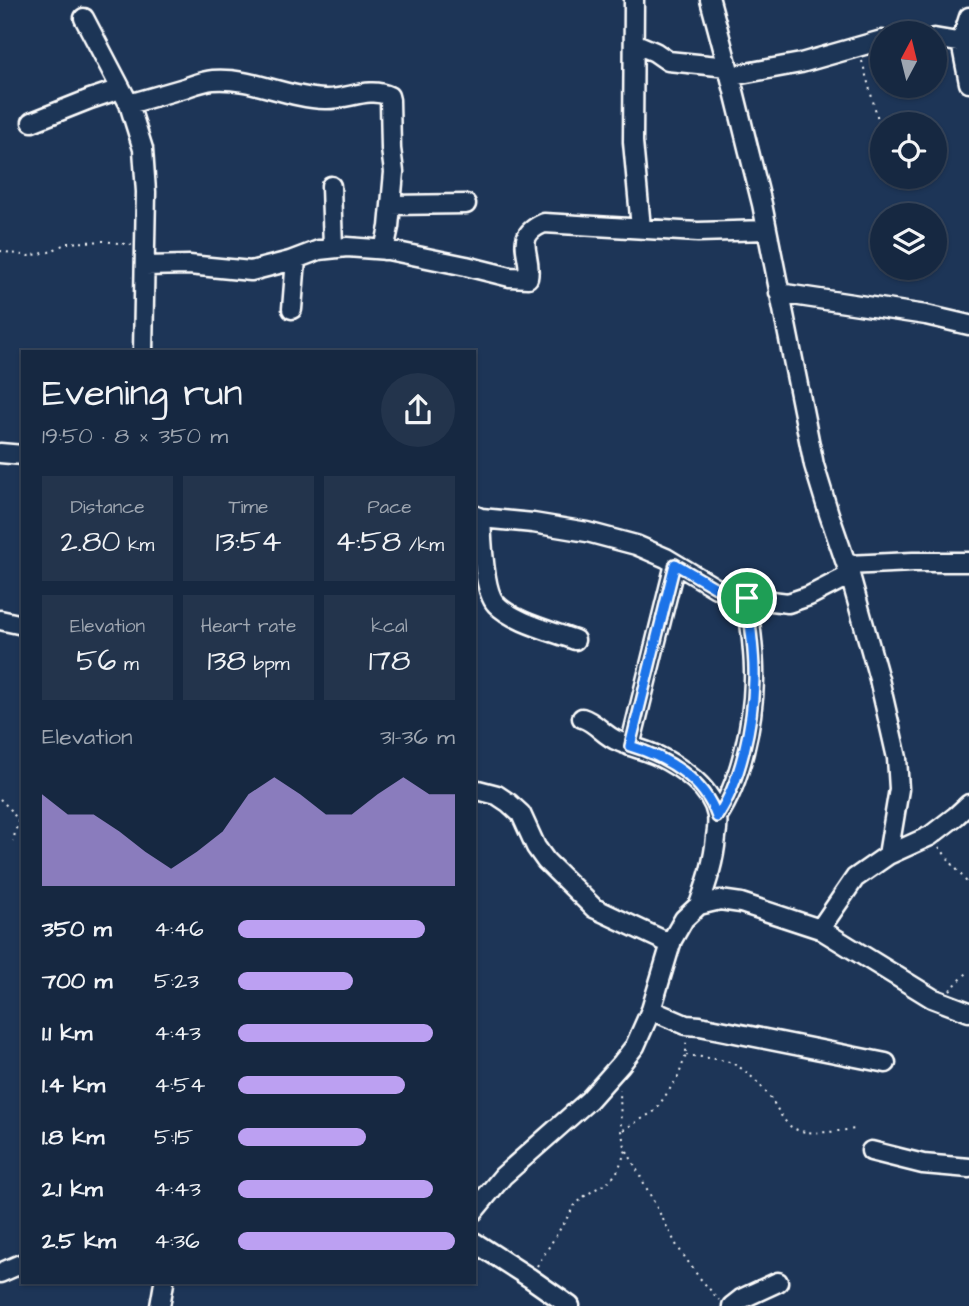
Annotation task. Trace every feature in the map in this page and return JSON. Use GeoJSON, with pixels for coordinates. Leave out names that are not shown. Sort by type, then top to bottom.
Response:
{"type":"FeatureCollection","features":[{"type":"Feature","properties":{"kind":"street"},"geometry":{"type":"LineString","coordinates":[[634,0],[633,142],[641,228]]}},
{"type":"Feature","properties":{"kind":"street"},"geometry":{"type":"LineString","coordinates":[[710,0],[767,230],[814,465],[880,679],[897,758],[899,789],[888,855]]}},
{"type":"Feature","properties":{"kind":"street"},"geometry":{"type":"LineString","coordinates":[[969,17],[965,43],[969,83]]}},
{"type":"Feature","properties":{"kind":"street"},"geometry":{"type":"LineString","coordinates":[[84,18],[124,97],[143,149],[146,192],[143,350]]}},
{"type":"Feature","properties":{"kind":"street"},"geometry":{"type":"LineString","coordinates":[[947,40],[965,43]]}},
{"type":"Feature","properties":{"kind":"street"},"geometry":{"type":"LineString","coordinates":[[634,43],[668,61],[729,71],[801,63],[870,43]]}},
{"type":"Feature","properties":{"kind":"street"},"geometry":{"type":"LineString","coordinates":[[32,122],[90,99],[124,97],[213,80],[327,99],[378,91],[387,94],[390,100],[394,172],[384,250]]}},
{"type":"Feature","properties":{"kind":"street"},"geometry":{"type":"LineString","coordinates":[[331,186],[333,248]]}},
{"type":"Feature","properties":{"kind":"street"},"geometry":{"type":"LineString","coordinates":[[391,205],[466,204]]}},
{"type":"Feature","properties":{"kind":"street"},"geometry":{"type":"LineString","coordinates":[[145,266],[189,265],[251,271],[318,250],[347,247],[384,250],[510,277],[528,278],[530,270],[525,241],[528,233],[537,226],[551,222],[698,232],[767,230]]}},
{"type":"Feature","properties":{"kind":"street"},"geometry":{"type":"LineString","coordinates":[[292,309],[296,259]]}},
{"type":"Feature","properties":{"kind":"street"},"geometry":{"type":"LineString","coordinates":[[779,293],[926,315],[969,325]]}},
{"type":"Feature","properties":{"kind":"street"},"geometry":{"type":"LineString","coordinates":[[0,453],[21,455]]}},
{"type":"Feature","properties":{"kind":"street"},"geometry":{"type":"LineString","coordinates":[[575,640],[511,615],[495,603],[486,577],[476,522],[533,523],[587,532],[651,551],[716,588],[747,598],[788,603],[809,596],[848,570],[914,562],[969,562]]}},
{"type":"Feature","properties":{"kind":"street"},"geometry":{"type":"LineString","coordinates":[[630,746],[675,564]]}},
{"type":"Feature","properties":{"kind":"street"},"geometry":{"type":"LineString","coordinates":[[717,817],[736,777],[748,733],[754,679],[747,598]]}},
{"type":"Feature","properties":{"kind":"street"},"geometry":{"type":"LineString","coordinates":[[0,620],[21,625]]}},
{"type":"Feature","properties":{"kind":"street"},"geometry":{"type":"LineString","coordinates":[[476,1209],[503,1176],[589,1100],[635,1046],[651,1010],[671,944],[684,919],[699,905],[710,876],[717,817],[708,795],[678,768],[660,757],[613,739],[589,720],[582,718]]}},
{"type":"Feature","properties":{"kind":"street"},"geometry":{"type":"LineString","coordinates":[[476,790],[497,795],[521,814],[546,861],[594,908],[671,944]]}},
{"type":"Feature","properties":{"kind":"street"},"geometry":{"type":"LineString","coordinates":[[820,929],[855,878],[888,855],[930,836],[969,804]]}},
{"type":"Feature","properties":{"kind":"street"},"geometry":{"type":"LineString","coordinates":[[699,905],[720,900],[741,903],[820,929],[938,1001],[969,1012]]}},
{"type":"Feature","properties":{"kind":"street"},"geometry":{"type":"LineString","coordinates":[[651,1010],[686,1025],[886,1063]]}},
{"type":"Feature","properties":{"kind":"street"},"geometry":{"type":"LineString","coordinates":[[871,1151],[923,1164],[969,1168]]}},
{"type":"Feature","properties":{"kind":"street"},"geometry":{"type":"LineString","coordinates":[[476,1243],[569,1306]]}},
{"type":"Feature","properties":{"kind":"street"},"geometry":{"type":"LineString","coordinates":[[0,1273],[21,1264]]}},
{"type":"Feature","properties":{"kind":"street"},"geometry":{"type":"LineString","coordinates":[[732,1306],[741,1298],[778,1282]]}},
{"type":"Feature","properties":{"kind":"street"},"geometry":{"type":"LineString","coordinates":[[160,1306],[164,1284]]}},
{"type":"Feature","properties":{"kind":"path"},"geometry":{"type":"LineString","coordinates":[[859,46],[876,112]]}},
{"type":"Feature","properties":{"kind":"path"},"geometry":{"type":"LineString","coordinates":[[0,251],[28,256],[48,252],[67,243],[104,241],[145,246]]}},
{"type":"Feature","properties":{"kind":"path"},"geometry":{"type":"LineString","coordinates":[[0,799],[18,821],[13,841]]}},
{"type":"Feature","properties":{"kind":"path"},"geometry":{"type":"LineString","coordinates":[[930,836],[969,885]]}},
{"type":"Feature","properties":{"kind":"path"},"geometry":{"type":"LineString","coordinates":[[938,1001],[969,971]]}},
{"type":"Feature","properties":{"kind":"path"},"geometry":{"type":"LineString","coordinates":[[621,1131],[655,1111],[678,1077],[686,1055],[686,1025]]}},
{"type":"Feature","properties":{"kind":"path"},"geometry":{"type":"LineString","coordinates":[[686,1055],[732,1063],[756,1080],[794,1128],[814,1133],[858,1129]]}},
{"type":"Feature","properties":{"kind":"path"},"geometry":{"type":"LineString","coordinates":[[620,1089],[621,1131],[626,1150],[677,1246],[724,1306]]}},
{"type":"Feature","properties":{"kind":"path"},"geometry":{"type":"LineString","coordinates":[[530,1278],[575,1205],[611,1180],[626,1150]]}},
{"type":"Feature","properties":{"kind":"route"},"geometry":{"type":"LineString","coordinates":[[675,564],[716,588],[747,598],[754,679],[748,733],[736,777],[717,817],[708,795],[698,784],[660,757],[630,746],[675,564]]}}]}
